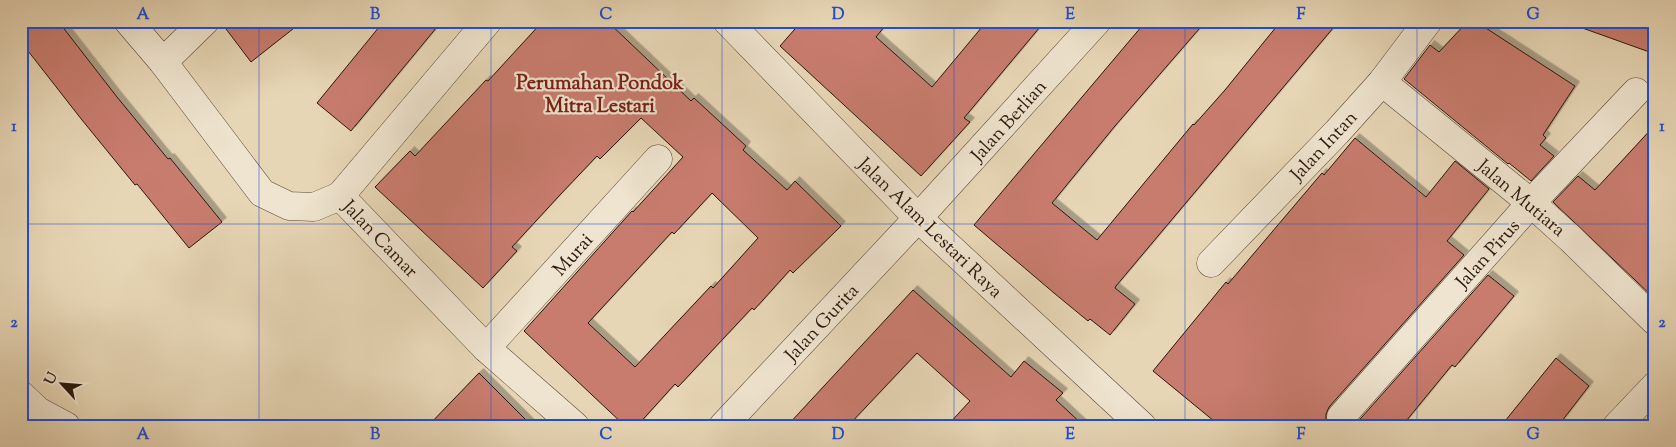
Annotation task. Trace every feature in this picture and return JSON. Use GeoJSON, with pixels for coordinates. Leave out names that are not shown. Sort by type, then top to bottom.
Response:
{"type":"FeatureCollection","features":[{"type":"Feature","properties":{"kind":"street","name":"Jalan Camar"},"geometry":{"type":"LineString","coordinates":[[128,21],[163,62],[262,193],[289,206],[314,207],[340,196],[486,348],[575,426]]}},
{"type":"Feature","properties":{"kind":"street"},"geometry":{"type":"LineString","coordinates":[[163,62],[205,21]]}},
{"type":"Feature","properties":{"kind":"street","name":"Jalan Alam Lestari Raya"},"geometry":{"type":"LineString","coordinates":[[727,21],[918,218],[1142,426]]}},
{"type":"Feature","properties":{"kind":"street","name":"Jalan Berlian"},"geometry":{"type":"LineString","coordinates":[[918,218],[1097,21]]}},
{"type":"Feature","properties":{"kind":"street","name":"Jalan Intan"},"geometry":{"type":"LineString","coordinates":[[1211,263],[1337,132],[1382,82],[1428,21]]}},
{"type":"Feature","properties":{"kind":"street"},"geometry":{"type":"LineString","coordinates":[[340,196],[487,22]]}},
{"type":"Feature","properties":{"kind":"street","name":"Jalan Mutiara"},"geometry":{"type":"LineString","coordinates":[[1382,82],[1531,203],[1655,321]]}},
{"type":"Feature","properties":{"kind":"street","name":"Jalan Pirus"},"geometry":{"type":"LineString","coordinates":[[1341,417],[1531,203],[1636,92]]}},
{"type":"Feature","properties":{"kind":"street","name":"Murai"},"geometry":{"type":"LineString","coordinates":[[486,348],[658,159]]}},
{"type":"Feature","properties":{"kind":"street","name":"Jalan Gurita"},"geometry":{"type":"LineString","coordinates":[[723,426],[918,218]]}},
{"type":"Feature","properties":{"kind":"street"},"geometry":{"type":"LineString","coordinates":[[1617,426],[1655,386]]}},
{"type":"Feature","properties":{"kind":"street"},"geometry":{"type":"LineString","coordinates":[[21,395],[38,410],[66,426]]}},
{"type":"Feature","properties":{"kind":"building"},"geometry":{"type":"Polygon","coordinates":[[[21,21],[58,21],[117,97],[222,222],[189,248],[137,184],[135,185],[21,42],[21,21]]]}},
{"type":"Feature","properties":{"kind":"building"},"geometry":{"type":"Polygon","coordinates":[[[220,21],[303,21],[251,62],[220,21]]]}},
{"type":"Feature","properties":{"kind":"building"},"geometry":{"type":"Polygon","coordinates":[[[384,21],[442,21],[351,131],[317,103],[384,21]]]}},
{"type":"Feature","properties":{"kind":"building"},"geometry":{"type":"Polygon","coordinates":[[[543,21],[607,21],[691,101],[694,98],[746,146],[743,150],[787,190],[795,181],[841,226],[793,273],[790,270],[754,310],[752,308],[678,387],[675,384],[637,426],[625,426],[524,331],[683,157],[641,118],[600,159],[597,156],[559,196],[512,247],[517,251],[483,288],[375,187],[410,151],[415,156],[486,80],[488,81],[543,21]],[[712,193],[674,234],[672,232],[588,323],[635,367],[711,286],[713,288],[758,238],[712,193]]]}},
{"type":"Feature","properties":{"kind":"building"},"geometry":{"type":"Polygon","coordinates":[[[802,21],[889,21],[876,37],[932,87],[987,21],[1045,21],[964,118],[970,122],[921,176],[780,46],[802,21]]]}},
{"type":"Feature","properties":{"kind":"building"},"geometry":{"type":"Polygon","coordinates":[[[1137,21],[1206,21],[1115,126],[1052,203],[1097,240],[1193,124],[1225,90],[1281,21],[1339,21],[1116,286],[1115,288],[1135,304],[1110,335],[1090,319],[1088,321],[974,225],[1142,26],[1137,21]]]}},
{"type":"Feature","properties":{"kind":"building"},"geometry":{"type":"Polygon","coordinates":[[[1468,21],[1475,21],[1575,86],[1543,135],[1546,138],[1540,145],[1554,156],[1531,181],[1404,79],[1430,45],[1439,52],[1468,21]]]}},
{"type":"Feature","properties":{"kind":"building"},"geometry":{"type":"Polygon","coordinates":[[[1574,21],[1655,21],[1655,54],[1574,25],[1574,21]]]}},
{"type":"Feature","properties":{"kind":"building"},"geometry":{"type":"Polygon","coordinates":[[[1655,125],[1655,299],[1553,202],[1578,176],[1595,190],[1655,125]]]}},
{"type":"Feature","properties":{"kind":"building"},"geometry":{"type":"Polygon","coordinates":[[[1355,138],[1426,197],[1455,161],[1489,189],[1447,241],[1464,255],[1329,407],[1326,421],[1329,426],[1220,426],[1153,371],[1226,282],[1228,284],[1322,173],[1324,175],[1355,138]]]}},
{"type":"Feature","properties":{"kind":"building"},"geometry":{"type":"Polygon","coordinates":[[[1488,275],[1514,296],[1455,367],[1452,365],[1402,426],[1354,426],[1488,275]]]}},
{"type":"Feature","properties":{"kind":"building"},"geometry":{"type":"Polygon","coordinates":[[[913,290],[1011,377],[1024,361],[1063,393],[1056,400],[1084,426],[947,426],[970,401],[917,353],[848,426],[787,426],[913,290]]]}},
{"type":"Feature","properties":{"kind":"building"},"geometry":{"type":"Polygon","coordinates":[[[1556,358],[1589,386],[1558,426],[1501,426],[1556,358]]]}},
{"type":"Feature","properties":{"kind":"building"},"geometry":{"type":"Polygon","coordinates":[[[479,373],[532,426],[428,426],[479,373]]]}},
{"type":"Feature","properties":{"kind":"district","name":"Perumahan Pondok Mitra Lestari"},"geometry":{"type":"Point","coordinates":[600,94]}}]}
